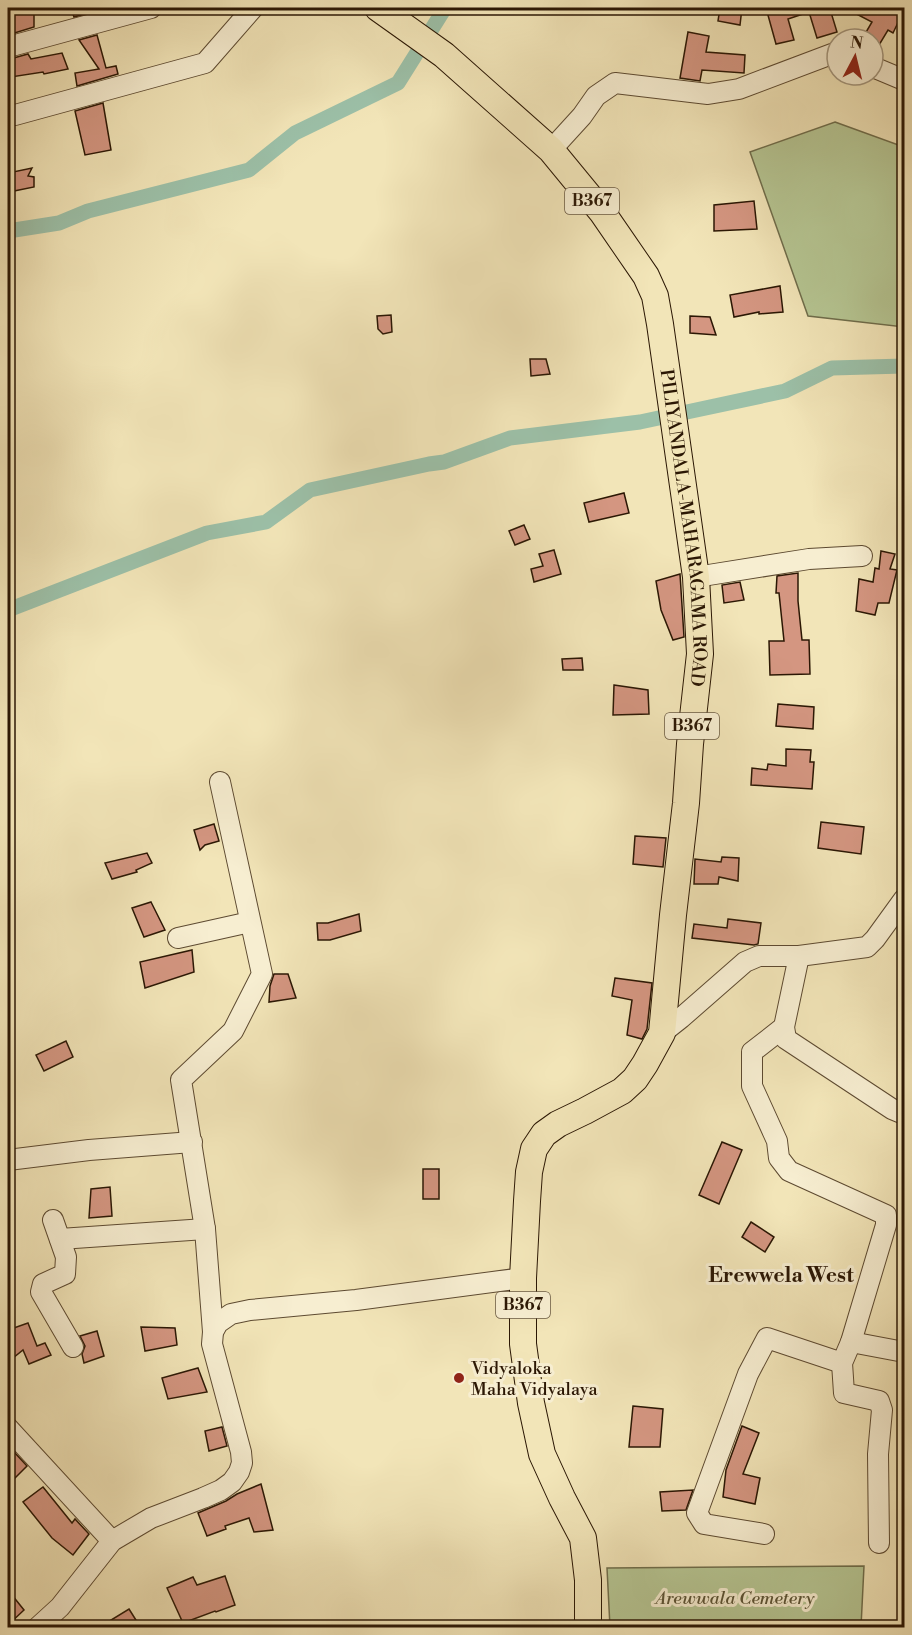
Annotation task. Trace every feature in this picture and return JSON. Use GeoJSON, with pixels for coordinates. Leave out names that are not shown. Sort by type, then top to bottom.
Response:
{"type":"FeatureCollection","features":[{"type":"Feature","properties":{"kind":"main road","name":"PILIYANDALA-MAHARAGAMA ROAD"},"geometry":{"type":"LineString","coordinates":[[378,8],[444,55],[551,150],[602,212],[646,276],[655,296],[696,577],[700,654],[690,744],[687,802],[662,1033],[635,1079],[622,1091],[551,1128],[534,1149],[528,1182],[523,1278],[523,1344],[531,1403],[542,1454],[584,1538],[588,1580],[588,1628]]}},
{"type":"Feature","properties":{"kind":"street"},"geometry":{"type":"LineString","coordinates":[[8,47],[151,8]]}},
{"type":"Feature","properties":{"kind":"street"},"geometry":{"type":"LineString","coordinates":[[15,115],[205,63],[253,8]]}},
{"type":"Feature","properties":{"kind":"street"},"geometry":{"type":"LineString","coordinates":[[551,150],[582,116],[596,96],[615,83],[708,94],[739,89],[825,57]]}},
{"type":"Feature","properties":{"kind":"street"},"geometry":{"type":"LineString","coordinates":[[885,72],[904,80]]}},
{"type":"Feature","properties":{"kind":"street"},"geometry":{"type":"LineString","coordinates":[[696,577],[809,559],[862,556]]}},
{"type":"Feature","properties":{"kind":"street"},"geometry":{"type":"LineString","coordinates":[[38,1628],[60,1607],[112,1541],[151,1518],[221,1490],[232,1482],[242,1463],[212,1344],[205,1229],[181,1080],[232,1032],[262,974],[220,782]]}},
{"type":"Feature","properties":{"kind":"street"},"geometry":{"type":"LineString","coordinates":[[662,1033],[745,962],[759,956],[799,956],[867,946],[875,939],[904,899]]}},
{"type":"Feature","properties":{"kind":"street"},"geometry":{"type":"LineString","coordinates":[[178,938],[250,922]]}},
{"type":"Feature","properties":{"kind":"street"},"geometry":{"type":"LineString","coordinates":[[799,956],[784,1027],[786,1039],[892,1109],[904,1114]]}},
{"type":"Feature","properties":{"kind":"street"},"geometry":{"type":"LineString","coordinates":[[784,1027],[752,1052],[752,1086],[777,1141],[779,1158],[789,1171],[886,1215],[886,1225],[851,1342],[842,1363],[844,1394],[879,1401],[882,1410],[878,1454],[879,1543]]}},
{"type":"Feature","properties":{"kind":"street"},"geometry":{"type":"LineString","coordinates":[[8,1160],[89,1150],[192,1142]]}},
{"type":"Feature","properties":{"kind":"street"},"geometry":{"type":"LineString","coordinates":[[73,1347],[41,1292],[43,1284],[65,1274],[66,1257],[56,1229],[205,1229]]}},
{"type":"Feature","properties":{"kind":"street"},"geometry":{"type":"LineString","coordinates":[[213,1332],[218,1323],[231,1314],[250,1310],[356,1300],[523,1278]]}},
{"type":"Feature","properties":{"kind":"street"},"geometry":{"type":"LineString","coordinates":[[764,1534],[704,1524],[697,1513],[748,1374],[767,1338],[842,1363]]}},
{"type":"Feature","properties":{"kind":"street"},"geometry":{"type":"LineString","coordinates":[[851,1342],[904,1352]]}},
{"type":"Feature","properties":{"kind":"street"},"geometry":{"type":"LineString","coordinates":[[8,1428],[112,1541]]}},
{"type":"Feature","properties":{"kind":"green space"},"geometry":{"type":"Polygon","coordinates":[[[835,122],[904,147],[904,327],[808,316],[750,152],[835,122]]]}},
{"type":"Feature","properties":{"kind":"green space","name":"Arewwala Cemetery"},"geometry":{"type":"Polygon","coordinates":[[[864,1566],[861,1627],[610,1627],[607,1568],[864,1566]]]}},
{"type":"Feature","properties":{"kind":"building"},"geometry":{"type":"Polygon","coordinates":[[[8,8],[34,8],[34,27],[8,35],[8,8]]]}},
{"type":"Feature","properties":{"kind":"building"},"geometry":{"type":"Polygon","coordinates":[[[71,8],[107,8],[74,17],[71,8]]]}},
{"type":"Feature","properties":{"kind":"building"},"geometry":{"type":"Polygon","coordinates":[[[720,8],[742,8],[740,25],[718,21],[720,8]]]}},
{"type":"Feature","properties":{"kind":"building"},"geometry":{"type":"Polygon","coordinates":[[[766,8],[824,8],[825,11],[830,9],[835,27],[825,27],[825,36],[817,38],[809,12],[788,19],[794,40],[776,44],[766,8]]]}},
{"type":"Feature","properties":{"kind":"building"},"geometry":{"type":"Polygon","coordinates":[[[845,8],[904,8],[893,33],[888,30],[885,35],[885,27],[869,27],[872,22],[845,8]]]}},
{"type":"Feature","properties":{"kind":"building"},"geometry":{"type":"Polygon","coordinates":[[[688,32],[709,36],[706,52],[745,55],[744,73],[702,70],[700,81],[680,78],[688,32]]]}},
{"type":"Feature","properties":{"kind":"building"},"geometry":{"type":"Polygon","coordinates":[[[97,35],[106,68],[116,66],[118,74],[77,86],[75,73],[99,69],[79,40],[97,35]]]}},
{"type":"Feature","properties":{"kind":"building"},"geometry":{"type":"Polygon","coordinates":[[[62,53],[68,69],[11,77],[10,59],[28,54],[31,59],[62,53]]]}},
{"type":"Feature","properties":{"kind":"building"},"geometry":{"type":"Polygon","coordinates":[[[103,103],[111,150],[85,155],[75,111],[103,103]]]}},
{"type":"Feature","properties":{"kind":"building"},"geometry":{"type":"Polygon","coordinates":[[[32,168],[28,176],[34,177],[34,187],[9,192],[8,173],[32,168]]]}},
{"type":"Feature","properties":{"kind":"building"},"geometry":{"type":"Polygon","coordinates":[[[754,201],[757,229],[714,231],[714,205],[754,201]]]}},
{"type":"Feature","properties":{"kind":"building"},"geometry":{"type":"Polygon","coordinates":[[[780,286],[783,312],[759,314],[759,312],[734,317],[730,295],[780,286]]]}},
{"type":"Feature","properties":{"kind":"building"},"geometry":{"type":"Polygon","coordinates":[[[391,315],[392,332],[383,334],[378,329],[377,316],[391,315]]]}},
{"type":"Feature","properties":{"kind":"building"},"geometry":{"type":"Polygon","coordinates":[[[690,316],[710,317],[716,335],[690,333],[690,316]]]}},
{"type":"Feature","properties":{"kind":"building"},"geometry":{"type":"Polygon","coordinates":[[[530,359],[546,359],[550,374],[531,376],[530,359]]]}},
{"type":"Feature","properties":{"kind":"building"},"geometry":{"type":"Polygon","coordinates":[[[624,493],[629,513],[589,522],[584,503],[624,493]]]}},
{"type":"Feature","properties":{"kind":"building"},"geometry":{"type":"Polygon","coordinates":[[[524,525],[530,539],[515,545],[509,531],[524,525]]]}},
{"type":"Feature","properties":{"kind":"building"},"geometry":{"type":"Polygon","coordinates":[[[554,550],[561,574],[534,582],[531,569],[543,566],[539,554],[554,550]]]}},
{"type":"Feature","properties":{"kind":"building"},"geometry":{"type":"Polygon","coordinates":[[[881,551],[895,554],[890,569],[897,570],[889,603],[878,603],[875,615],[856,611],[859,579],[873,582],[875,568],[879,569],[881,551]]]}},
{"type":"Feature","properties":{"kind":"building"},"geometry":{"type":"Polygon","coordinates":[[[798,573],[802,640],[809,640],[810,674],[770,675],[769,641],[784,641],[779,593],[776,593],[777,576],[798,573]]]}},
{"type":"Feature","properties":{"kind":"building"},"geometry":{"type":"Polygon","coordinates":[[[680,574],[684,637],[673,640],[661,610],[656,581],[680,574]]]}},
{"type":"Feature","properties":{"kind":"building"},"geometry":{"type":"Polygon","coordinates":[[[740,582],[744,600],[724,603],[722,585],[740,582]]]}},
{"type":"Feature","properties":{"kind":"building"},"geometry":{"type":"Polygon","coordinates":[[[582,658],[583,670],[563,670],[562,659],[582,658]]]}},
{"type":"Feature","properties":{"kind":"building"},"geometry":{"type":"Polygon","coordinates":[[[614,685],[648,690],[649,714],[613,715],[614,685]]]}},
{"type":"Feature","properties":{"kind":"building"},"geometry":{"type":"Polygon","coordinates":[[[778,704],[814,707],[813,729],[776,726],[778,704]]]}},
{"type":"Feature","properties":{"kind":"building"},"geometry":{"type":"Polygon","coordinates":[[[786,749],[811,750],[810,762],[814,762],[812,789],[751,785],[752,768],[767,770],[768,764],[786,766],[786,749]]]}},
{"type":"Feature","properties":{"kind":"building"},"geometry":{"type":"Polygon","coordinates":[[[821,822],[864,827],[861,854],[818,848],[821,822]]]}},
{"type":"Feature","properties":{"kind":"building"},"geometry":{"type":"Polygon","coordinates":[[[214,824],[219,841],[205,845],[200,850],[194,830],[214,824]]]}},
{"type":"Feature","properties":{"kind":"building"},"geometry":{"type":"Polygon","coordinates":[[[635,836],[666,838],[663,867],[633,864],[635,836]]]}},
{"type":"Feature","properties":{"kind":"building"},"geometry":{"type":"Polygon","coordinates":[[[147,853],[152,863],[136,870],[137,872],[112,879],[105,863],[147,853]]]}},
{"type":"Feature","properties":{"kind":"building"},"geometry":{"type":"Polygon","coordinates":[[[722,857],[739,858],[738,881],[719,877],[718,884],[694,884],[695,859],[721,862],[722,857]]]}},
{"type":"Feature","properties":{"kind":"building"},"geometry":{"type":"Polygon","coordinates":[[[151,902],[165,930],[144,937],[132,908],[151,902]]]}},
{"type":"Feature","properties":{"kind":"building"},"geometry":{"type":"Polygon","coordinates":[[[359,914],[361,931],[330,940],[318,940],[317,923],[328,923],[359,914]]]}},
{"type":"Feature","properties":{"kind":"building"},"geometry":{"type":"Polygon","coordinates":[[[728,919],[761,923],[758,944],[692,938],[694,924],[727,928],[728,919]]]}},
{"type":"Feature","properties":{"kind":"building"},"geometry":{"type":"Polygon","coordinates":[[[192,950],[194,972],[145,988],[140,962],[192,950]]]}},
{"type":"Feature","properties":{"kind":"building"},"geometry":{"type":"Polygon","coordinates":[[[274,974],[288,974],[296,998],[269,1002],[270,986],[274,974]]]}},
{"type":"Feature","properties":{"kind":"building"},"geometry":{"type":"Polygon","coordinates":[[[615,978],[652,983],[647,1029],[642,1039],[627,1035],[632,1000],[612,996],[615,978]]]}},
{"type":"Feature","properties":{"kind":"building"},"geometry":{"type":"Polygon","coordinates":[[[66,1041],[73,1057],[44,1071],[36,1055],[66,1041]]]}},
{"type":"Feature","properties":{"kind":"building"},"geometry":{"type":"Polygon","coordinates":[[[722,1142],[742,1150],[719,1204],[699,1195],[722,1142]]]}},
{"type":"Feature","properties":{"kind":"building"},"geometry":{"type":"Polygon","coordinates":[[[423,1169],[439,1169],[439,1199],[423,1199],[423,1169]]]}},
{"type":"Feature","properties":{"kind":"building"},"geometry":{"type":"Polygon","coordinates":[[[110,1187],[112,1216],[89,1218],[91,1189],[110,1187]]]}},
{"type":"Feature","properties":{"kind":"building"},"geometry":{"type":"Polygon","coordinates":[[[751,1222],[774,1237],[765,1252],[742,1237],[751,1222]]]}},
{"type":"Feature","properties":{"kind":"building"},"geometry":{"type":"Polygon","coordinates":[[[28,1323],[37,1346],[45,1343],[51,1355],[29,1364],[23,1350],[8,1362],[8,1330],[28,1323]]]}},
{"type":"Feature","properties":{"kind":"building"},"geometry":{"type":"Polygon","coordinates":[[[141,1327],[175,1328],[177,1345],[145,1351],[141,1327]]]}},
{"type":"Feature","properties":{"kind":"building"},"geometry":{"type":"Polygon","coordinates":[[[97,1331],[104,1356],[84,1363],[82,1354],[85,1346],[80,1336],[97,1331]]]}},
{"type":"Feature","properties":{"kind":"building"},"geometry":{"type":"Polygon","coordinates":[[[198,1368],[207,1392],[168,1399],[162,1378],[198,1368]]]}},
{"type":"Feature","properties":{"kind":"building"},"geometry":{"type":"Polygon","coordinates":[[[633,1406],[663,1409],[660,1447],[629,1447],[633,1406]]]}},
{"type":"Feature","properties":{"kind":"building"},"geometry":{"type":"Polygon","coordinates":[[[742,1426],[759,1433],[743,1474],[760,1478],[755,1504],[723,1497],[726,1470],[742,1426]]]}},
{"type":"Feature","properties":{"kind":"building"},"geometry":{"type":"Polygon","coordinates":[[[222,1427],[227,1446],[209,1451],[205,1431],[222,1427]]]}},
{"type":"Feature","properties":{"kind":"building"},"geometry":{"type":"Polygon","coordinates":[[[15,1453],[27,1466],[8,1485],[8,1460],[15,1453]]]}},
{"type":"Feature","properties":{"kind":"building"},"geometry":{"type":"Polygon","coordinates":[[[261,1484],[273,1530],[254,1532],[249,1518],[225,1526],[226,1529],[207,1536],[198,1513],[261,1484]]]}},
{"type":"Feature","properties":{"kind":"building"},"geometry":{"type":"Polygon","coordinates":[[[43,1487],[72,1523],[75,1519],[89,1534],[73,1555],[52,1538],[23,1502],[43,1487]]]}},
{"type":"Feature","properties":{"kind":"building"},"geometry":{"type":"Polygon","coordinates":[[[693,1490],[686,1510],[662,1511],[660,1492],[693,1490]]]}},
{"type":"Feature","properties":{"kind":"building"},"geometry":{"type":"Polygon","coordinates":[[[225,1576],[235,1605],[183,1623],[167,1588],[193,1577],[197,1585],[225,1576]]]}},
{"type":"Feature","properties":{"kind":"building"},"geometry":{"type":"Polygon","coordinates":[[[8,1590],[24,1610],[8,1625],[8,1590]]]}},
{"type":"Feature","properties":{"kind":"building"},"geometry":{"type":"Polygon","coordinates":[[[129,1609],[141,1628],[98,1628],[129,1609]]]}},
{"type":"Feature","properties":{"kind":"waterway"},"geometry":{"type":"LineString","coordinates":[[8,231],[59,223],[88,211],[249,170],[295,133],[398,83],[445,8]]}},
{"type":"Feature","properties":{"kind":"waterway"},"geometry":{"type":"LineString","coordinates":[[8,610],[207,533],[266,522],[310,490],[444,462],[510,438],[640,422],[785,391],[832,368],[904,366]]}},
{"type":"Feature","properties":{"kind":"place","name":"Vidyaloka Maha Vidyalaya"},"geometry":{"type":"Point","coordinates":[459,1378]}},
{"type":"Feature","properties":{"kind":"district","name":"Erewwela West"},"geometry":{"type":"Point","coordinates":[781,1276]}}]}
